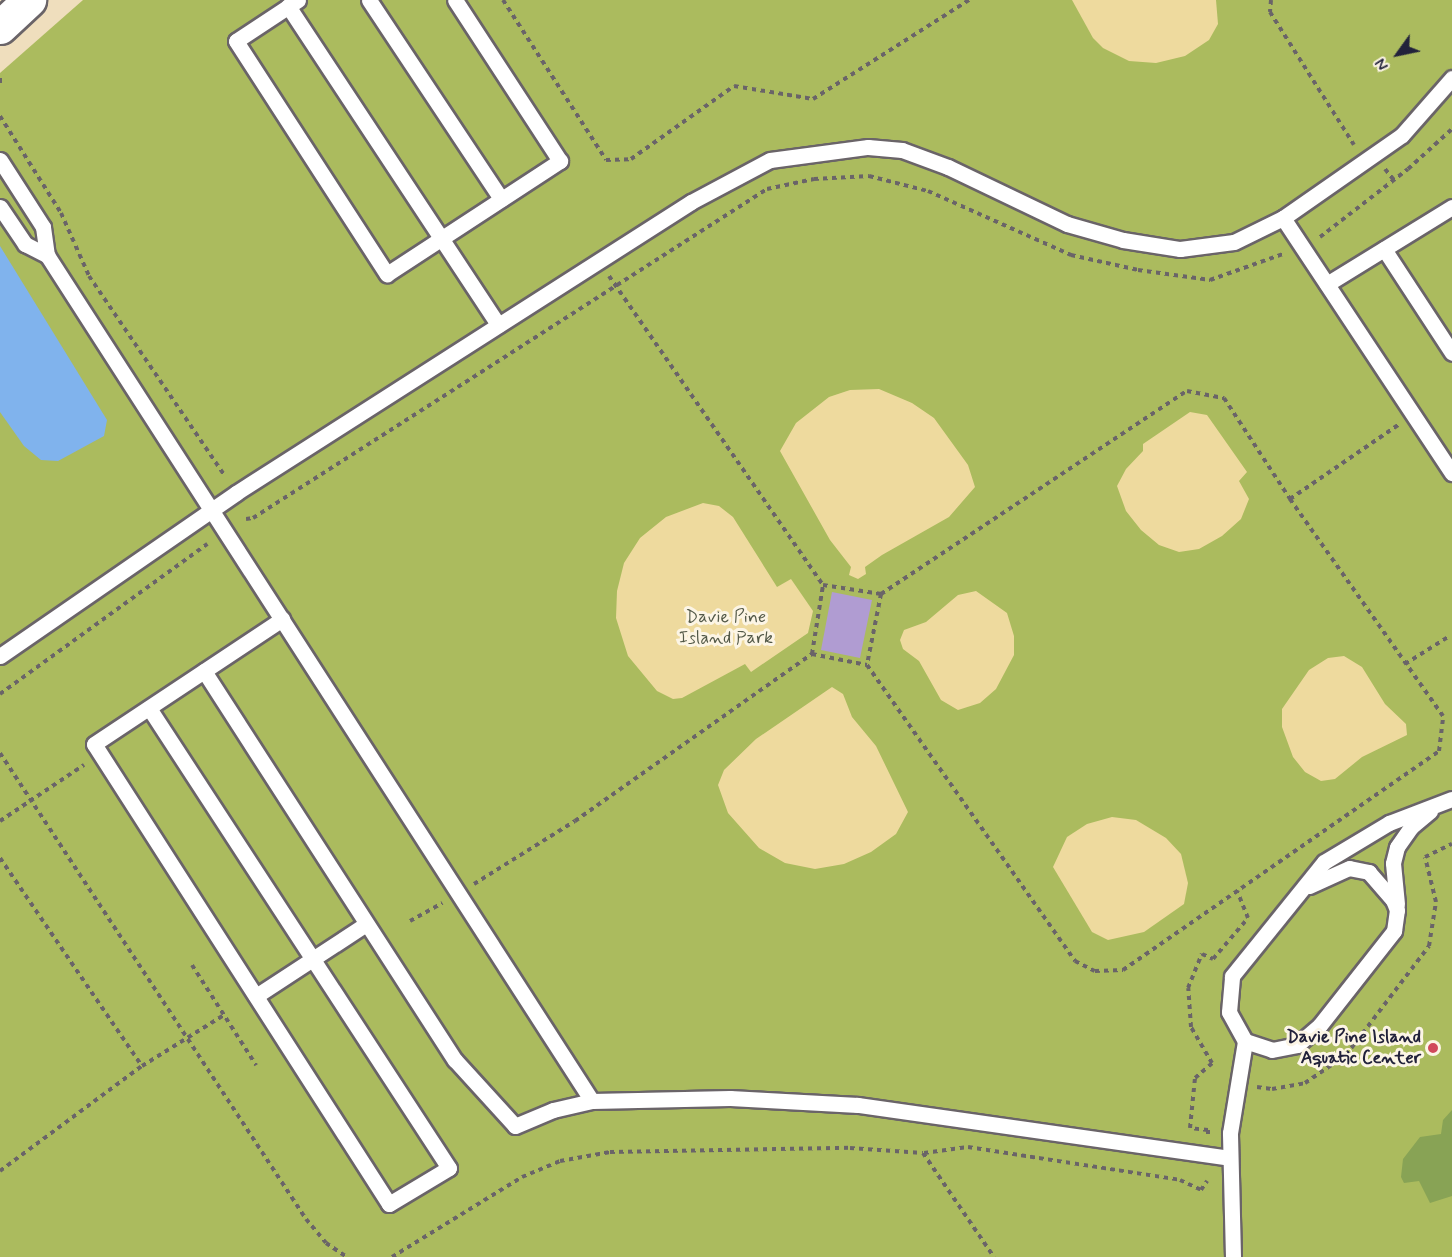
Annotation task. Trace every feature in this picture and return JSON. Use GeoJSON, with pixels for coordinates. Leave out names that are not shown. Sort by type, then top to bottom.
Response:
{"type":"FeatureCollection","features":[{"type":"Feature","properties":{"kind":"main road"},"geometry":{"type":"LineString","coordinates":[[0,27],[29,0]]}},
{"type":"Feature","properties":{"kind":"lane"},"geometry":{"type":"LineString","coordinates":[[369,0],[501,199]]}},
{"type":"Feature","properties":{"kind":"lane"},"geometry":{"type":"LineString","coordinates":[[455,0],[560,161],[501,199],[442,238],[387,274],[236,41],[293,3],[442,238],[498,325]]}},
{"type":"Feature","properties":{"kind":"lane"},"geometry":{"type":"LineString","coordinates":[[3,648],[211,509],[598,261],[724,182],[770,160],[868,147],[902,150],[1067,224],[1123,240],[1180,249],[1234,242],[1283,218],[1402,135],[1452,78]]}},
{"type":"Feature","properties":{"kind":"lane"},"geometry":{"type":"LineString","coordinates":[[0,160],[43,227],[46,255],[592,1101]]}},
{"type":"Feature","properties":{"kind":"lane"},"geometry":{"type":"LineString","coordinates":[[0,207],[25,244],[46,255]]}},
{"type":"Feature","properties":{"kind":"lane"},"geometry":{"type":"LineString","coordinates":[[1327,284],[1384,249],[1449,214]]}},
{"type":"Feature","properties":{"kind":"lane"},"geometry":{"type":"LineString","coordinates":[[1283,218],[1452,473]]}},
{"type":"Feature","properties":{"kind":"lane"},"geometry":{"type":"LineString","coordinates":[[1384,249],[1452,354]]}},
{"type":"Feature","properties":{"kind":"lane"},"geometry":{"type":"LineString","coordinates":[[149,708],[449,1168],[389,1204],[94,744],[282,619]]}},
{"type":"Feature","properties":{"kind":"lane"},"geometry":{"type":"LineString","coordinates":[[204,671],[455,1060],[515,1126],[553,1110],[592,1101],[730,1098],[858,1105],[1229,1158]]}},
{"type":"Feature","properties":{"kind":"lane"},"geometry":{"type":"LineString","coordinates":[[1233,1257],[1229,1158],[1232,1107],[1245,1041],[1229,1012],[1232,976],[1324,862],[1389,823],[1449,800]]}},
{"type":"Feature","properties":{"kind":"lane"},"geometry":{"type":"LineString","coordinates":[[1245,1041],[1272,1050],[1297,1045],[1309,1035],[1394,931],[1397,910],[1393,863],[1396,847],[1411,827],[1449,800]]}},
{"type":"Feature","properties":{"kind":"lane"},"geometry":{"type":"LineString","coordinates":[[1299,893],[1335,871],[1359,868],[1383,885],[1397,910]]}},
{"type":"Feature","properties":{"kind":"lane"},"geometry":{"type":"LineString","coordinates":[[256,996],[366,924]]}},
{"type":"Feature","properties":{"kind":"path"},"geometry":{"type":"LineString","coordinates":[[503,0],[606,160],[631,159],[734,86],[813,99],[969,0]]}},
{"type":"Feature","properties":{"kind":"path"},"geometry":{"type":"LineString","coordinates":[[1271,0],[1270,12],[1356,148]]}},
{"type":"Feature","properties":{"kind":"path"},"geometry":{"type":"LineString","coordinates":[[0,78],[0,86]]}},
{"type":"Feature","properties":{"kind":"path"},"geometry":{"type":"LineString","coordinates":[[0,116],[61,213],[88,276],[225,476]]}},
{"type":"Feature","properties":{"kind":"path"},"geometry":{"type":"LineString","coordinates":[[1320,237],[1408,169],[1452,129]]}},
{"type":"Feature","properties":{"kind":"path"},"geometry":{"type":"LineString","coordinates":[[246,519],[253,518],[767,189],[814,179],[869,176],[928,190],[1071,255],[1138,270],[1210,280],[1292,250]]}},
{"type":"Feature","properties":{"kind":"path"},"geometry":{"type":"LineString","coordinates":[[470,886],[575,820],[812,654],[823,585],[598,261]]}},
{"type":"Feature","properties":{"kind":"path"},"geometry":{"type":"LineString","coordinates":[[812,654],[867,665],[1075,961],[1095,971],[1123,970],[1439,751],[1443,716],[1290,499],[1224,398],[1187,391],[881,594],[823,585]]}},
{"type":"Feature","properties":{"kind":"path"},"geometry":{"type":"LineString","coordinates":[[1290,499],[1414,415]]}},
{"type":"Feature","properties":{"kind":"path"},"geometry":{"type":"LineString","coordinates":[[247,511],[253,518]]}},
{"type":"Feature","properties":{"kind":"path"},"geometry":{"type":"LineString","coordinates":[[0,694],[207,544]]}},
{"type":"Feature","properties":{"kind":"path"},"geometry":{"type":"LineString","coordinates":[[867,665],[881,594]]}},
{"type":"Feature","properties":{"kind":"path"},"geometry":{"type":"LineString","coordinates":[[1406,664],[1448,637]]}},
{"type":"Feature","properties":{"kind":"path"},"geometry":{"type":"LineString","coordinates":[[0,753],[316,1234],[347,1257]]}},
{"type":"Feature","properties":{"kind":"path"},"geometry":{"type":"LineString","coordinates":[[0,821],[75,771]]}},
{"type":"Feature","properties":{"kind":"path"},"geometry":{"type":"LineString","coordinates":[[0,858],[142,1066]]}},
{"type":"Feature","properties":{"kind":"path"},"geometry":{"type":"LineString","coordinates":[[1209,1137],[1208,1130],[1190,1128],[1195,1078],[1212,1063],[1191,1027],[1188,988],[1202,954],[1213,959],[1248,918],[1237,891]]}},
{"type":"Feature","properties":{"kind":"path"},"geometry":{"type":"LineString","coordinates":[[410,921],[445,901]]}},
{"type":"Feature","properties":{"kind":"path"},"geometry":{"type":"LineString","coordinates":[[192,965],[256,1065]]}},
{"type":"Feature","properties":{"kind":"path"},"geometry":{"type":"LineString","coordinates":[[0,1171],[142,1066],[224,1015]]}},
{"type":"Feature","properties":{"kind":"path"},"geometry":{"type":"LineString","coordinates":[[392,1257],[522,1177],[560,1161],[610,1152],[687,1149],[757,1152],[850,1148],[923,1153],[968,1147],[1180,1180],[1201,1190],[1207,1182]]}},
{"type":"Feature","properties":{"kind":"path"},"geometry":{"type":"LineString","coordinates":[[923,1153],[994,1257]]}},
{"type":"Feature","properties":{"kind":"green space","name":"Davie Pine Island Park"},"geometry":{"type":"Polygon","coordinates":[[[83,0],[1452,0],[1452,1257],[0,1257],[0,73],[83,0]]]}},
{"type":"Feature","properties":{"kind":"green space"},"geometry":{"type":"Polygon","coordinates":[[[1452,1110],[1452,1196],[1430,1203],[1419,1181],[1404,1183],[1401,1177],[1403,1159],[1420,1137],[1441,1134],[1443,1120],[1452,1110]]]}},
{"type":"Feature","properties":{"kind":"sand"},"geometry":{"type":"Polygon","coordinates":[[[1072,0],[1216,0],[1218,24],[1209,40],[1185,56],[1156,63],[1129,61],[1103,48],[1093,38],[1072,0]]]}},
{"type":"Feature","properties":{"kind":"sand"},"geometry":{"type":"Polygon","coordinates":[[[879,389],[912,403],[934,418],[968,465],[975,487],[949,517],[882,555],[865,567],[866,574],[858,579],[849,575],[851,567],[830,540],[780,451],[796,423],[829,397],[850,390],[879,389]]]}},
{"type":"Feature","properties":{"kind":"sand"},"geometry":{"type":"Polygon","coordinates":[[[1190,412],[1207,415],[1247,472],[1239,481],[1249,499],[1241,519],[1222,536],[1199,549],[1179,552],[1159,545],[1141,530],[1126,511],[1117,486],[1126,469],[1143,451],[1143,444],[1190,412]]]}},
{"type":"Feature","properties":{"kind":"sand"},"geometry":{"type":"Polygon","coordinates":[[[703,503],[719,506],[733,517],[777,587],[791,579],[813,611],[808,633],[751,672],[745,664],[682,698],[673,699],[657,691],[628,656],[616,618],[617,591],[624,563],[640,538],[666,517],[703,503]]]}},
{"type":"Feature","properties":{"kind":"sand"},"geometry":{"type":"Polygon","coordinates":[[[976,591],[1007,613],[1014,636],[1014,655],[996,689],[980,703],[958,710],[941,700],[919,661],[903,649],[900,640],[904,630],[926,622],[958,595],[976,591]]]}},
{"type":"Feature","properties":{"kind":"sand"},"geometry":{"type":"Polygon","coordinates":[[[1344,656],[1362,667],[1385,704],[1406,724],[1407,735],[1362,757],[1335,779],[1321,781],[1305,772],[1293,757],[1282,727],[1282,709],[1309,670],[1328,658],[1344,656]]]}},
{"type":"Feature","properties":{"kind":"sand"},"geometry":{"type":"Polygon","coordinates":[[[832,687],[843,694],[852,717],[876,746],[908,812],[896,834],[871,852],[844,864],[815,869],[785,863],[759,848],[728,813],[718,785],[724,770],[756,739],[832,687]]]}},
{"type":"Feature","properties":{"kind":"sand"},"geometry":{"type":"Polygon","coordinates":[[[1112,817],[1136,820],[1166,838],[1181,854],[1188,883],[1184,904],[1144,932],[1108,940],[1092,932],[1053,867],[1067,837],[1087,824],[1112,817]]]}},
{"type":"Feature","properties":{"kind":"water"},"geometry":{"type":"Polygon","coordinates":[[[0,246],[107,420],[104,436],[58,461],[41,460],[24,446],[0,412],[0,246]]]}},
{"type":"Feature","properties":{"kind":"building"},"geometry":{"type":"Polygon","coordinates":[[[832,592],[872,600],[860,658],[821,650],[832,592]]]}},
{"type":"Feature","properties":{"kind":"place","name":"Davie Pine Island Aquatic Center"},"geometry":{"type":"Point","coordinates":[1433,1048]}}]}
